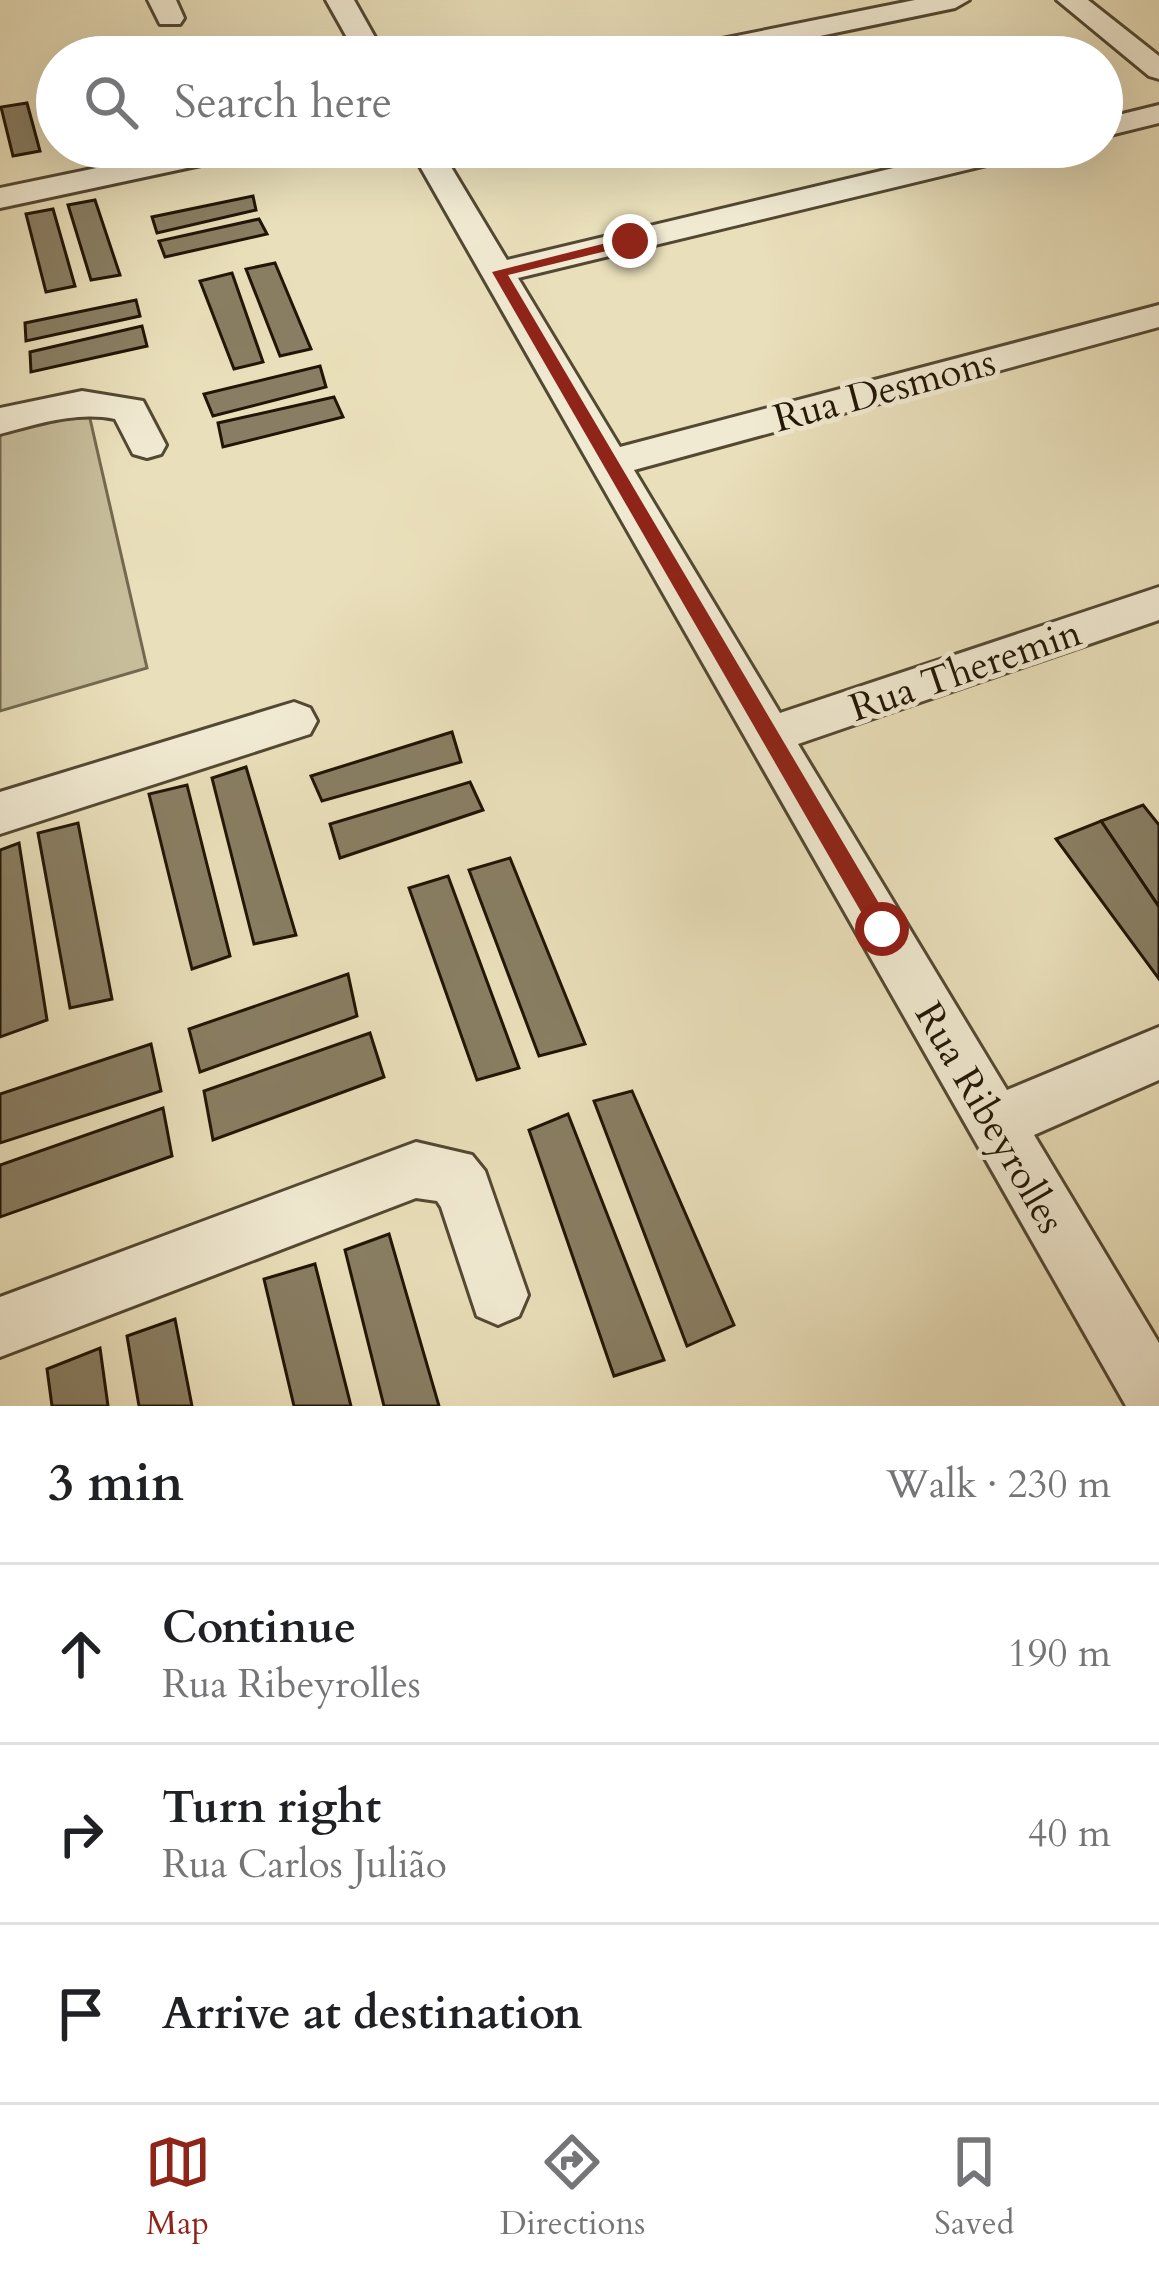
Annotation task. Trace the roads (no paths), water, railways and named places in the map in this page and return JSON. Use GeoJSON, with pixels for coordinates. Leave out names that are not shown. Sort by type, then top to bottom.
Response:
{"type":"FeatureCollection","features":[{"type":"Feature","properties":{"kind":"street"},"geometry":{"type":"LineString","coordinates":[[340,0],[360,36]]}},
{"type":"Feature","properties":{"kind":"street"},"geometry":{"type":"LineString","coordinates":[[779,36],[955,0]]}},
{"type":"Feature","properties":{"kind":"street"},"geometry":{"type":"LineString","coordinates":[[1071,0],[1116,36]]}},
{"type":"Feature","properties":{"kind":"street"},"geometry":{"type":"LineString","coordinates":[[1123,41],[1159,70]]}},
{"type":"Feature","properties":{"kind":"street"},"geometry":{"type":"LineString","coordinates":[[1123,123],[1159,114]]}},
{"type":"Feature","properties":{"kind":"street"},"geometry":{"type":"LineString","coordinates":[[77,168],[80,181]]}},
{"type":"Feature","properties":{"kind":"street"},"geometry":{"type":"LineString","coordinates":[[0,198],[142,168]]}},
{"type":"Feature","properties":{"kind":"street","name":"Rua Ribeyrolles"},"geometry":{"type":"LineString","coordinates":[[437,168],[1159,1402]]}},
{"type":"Feature","properties":{"kind":"street"},"geometry":{"type":"LineString","coordinates":[[500,272],[934,168]]}},
{"type":"Feature","properties":{"kind":"street","name":"Rua Desmons"},"geometry":{"type":"LineString","coordinates":[[609,463],[1159,316]]}},
{"type":"Feature","properties":{"kind":"street"},"geometry":{"type":"LineString","coordinates":[[0,421],[81,402],[116,404],[130,410],[146,445]]}},
{"type":"Feature","properties":{"kind":"street","name":"Rua Theremin"},"geometry":{"type":"LineString","coordinates":[[772,734],[1159,603]]}},
{"type":"Feature","properties":{"kind":"street"},"geometry":{"type":"LineString","coordinates":[[0,813],[295,721]]}},
{"type":"Feature","properties":{"kind":"street"},"geometry":{"type":"LineString","coordinates":[[993,1124],[1159,1053]]}},
{"type":"Feature","properties":{"kind":"street"},"geometry":{"type":"LineString","coordinates":[[0,1327],[416,1171],[452,1175],[465,1191],[498,1295]]}}]}
